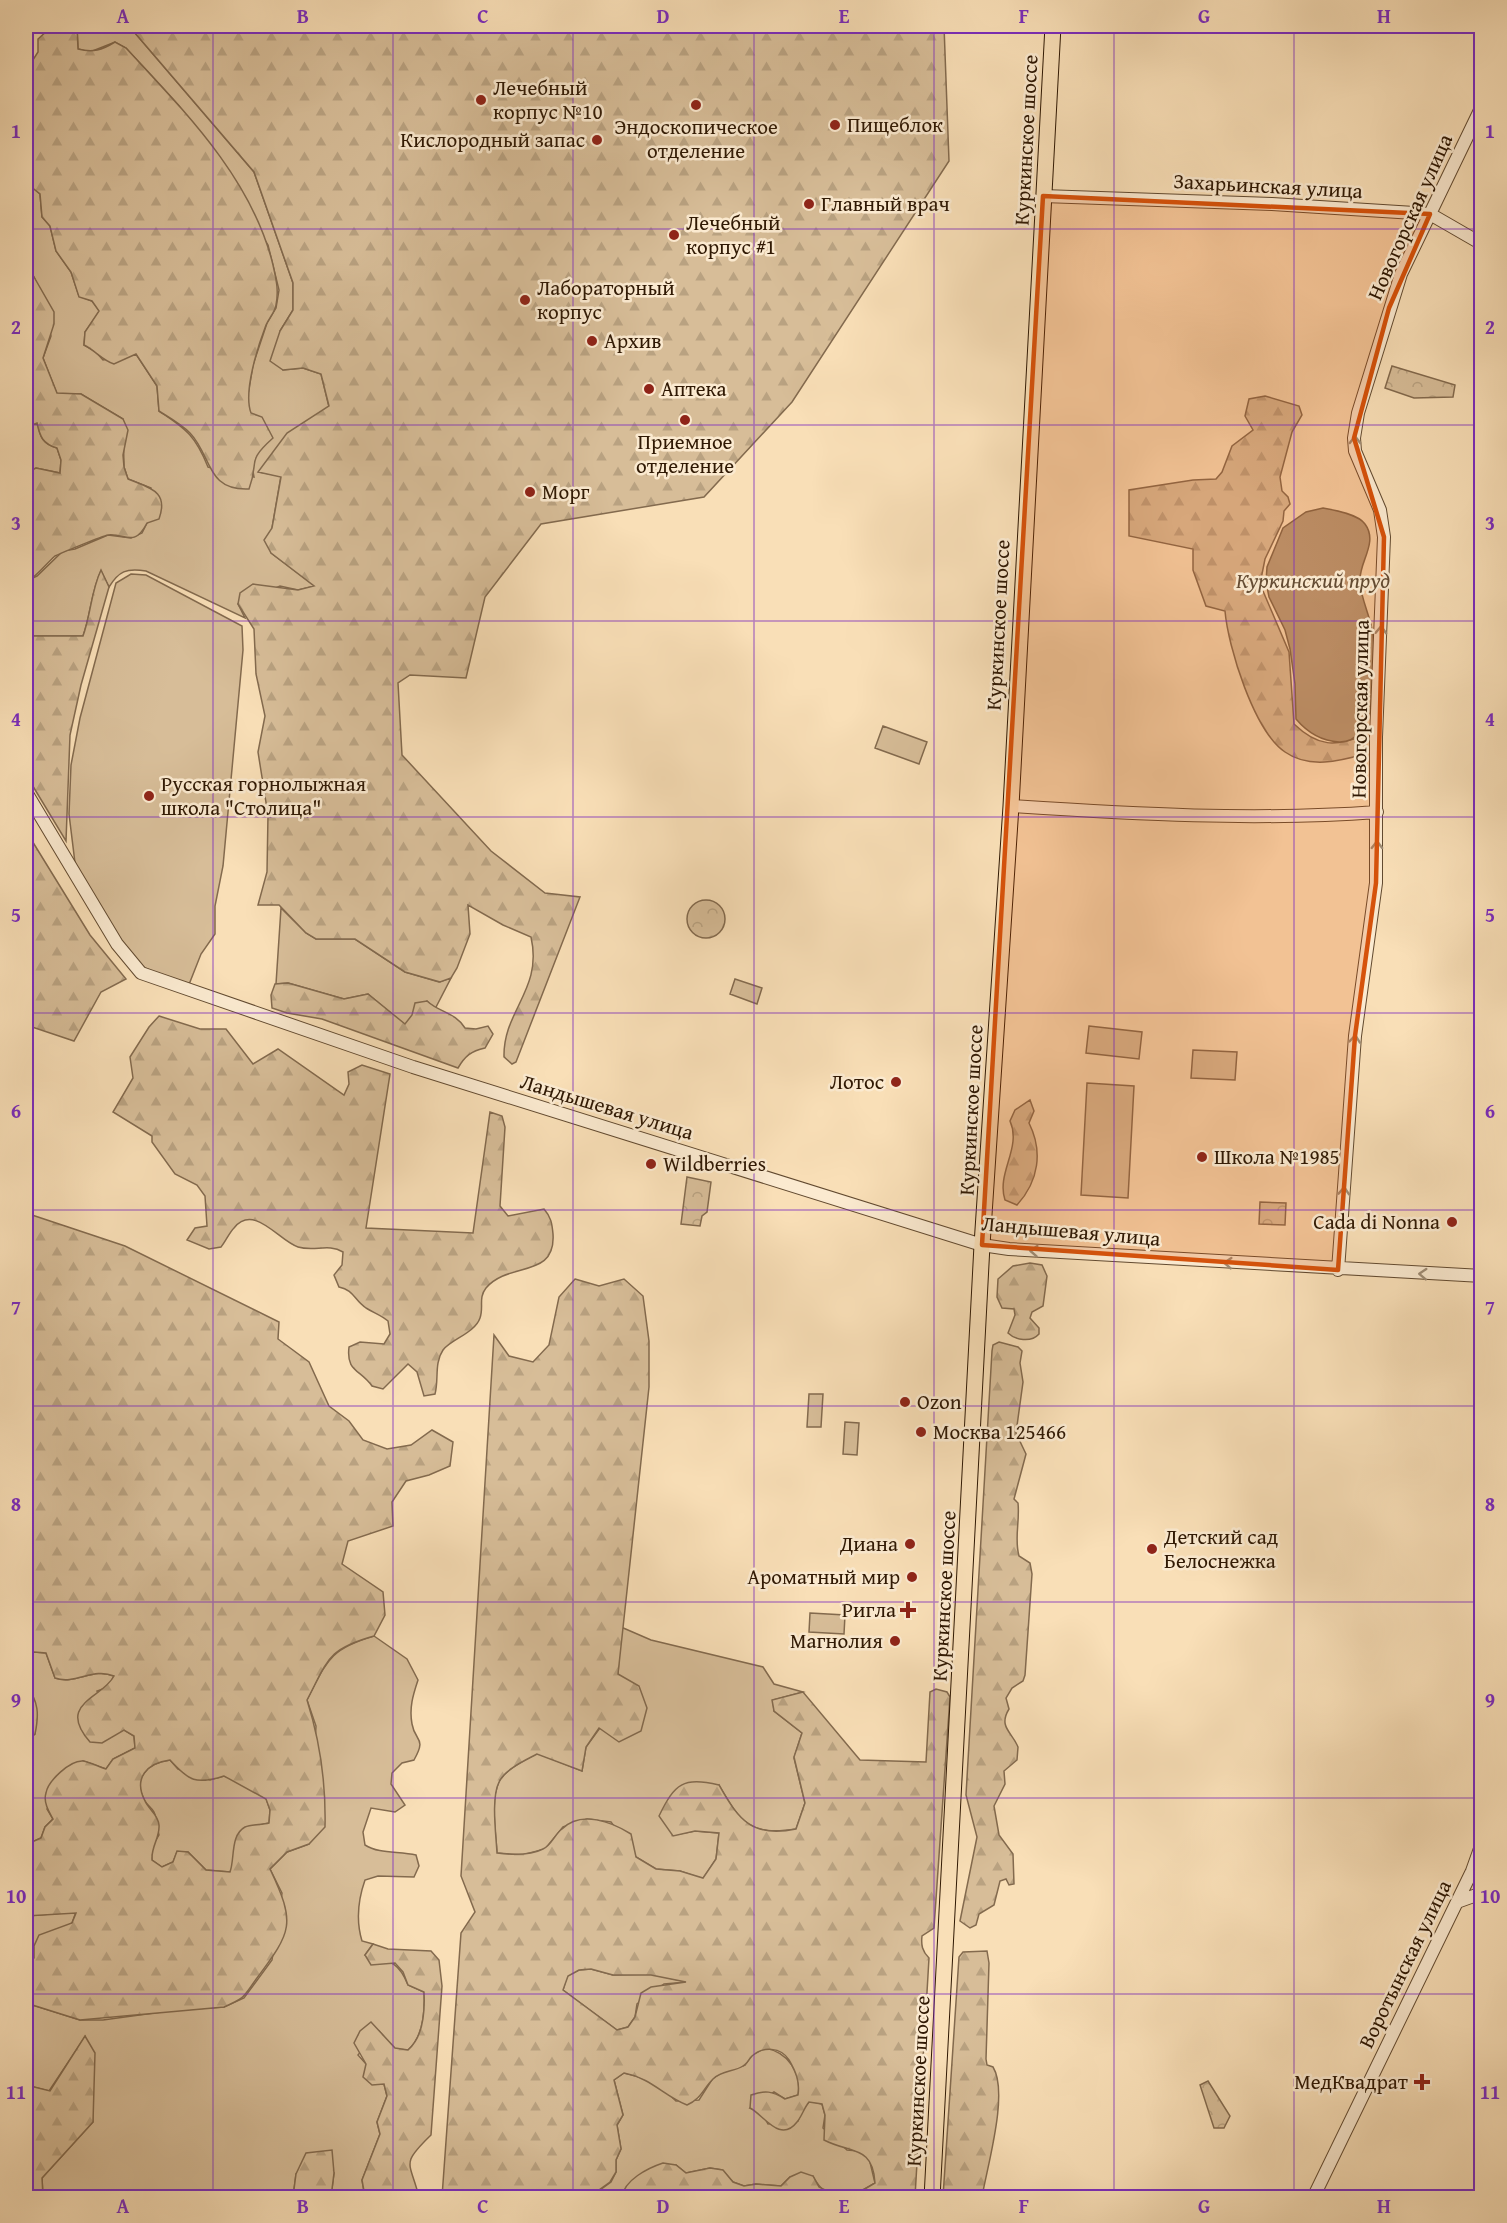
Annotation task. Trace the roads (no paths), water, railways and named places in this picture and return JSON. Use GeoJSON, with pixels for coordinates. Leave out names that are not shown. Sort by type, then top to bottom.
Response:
{"type":"FeatureCollection","features":[{"type":"Feature","properties":{"kind":"main road","name":"Куркинское шоссе"},"geometry":{"type":"LineString","coordinates":[[932,2198],[982,1245],[1011,806],[1053,26]]}},
{"type":"Feature","properties":{"kind":"street","name":"Новогорская улица"},"geometry":{"type":"LineString","coordinates":[[1338,1270],[1355,1035],[1377,883],[1376,737],[1383,523],[1355,451],[1354,438],[1358,413],[1389,308],[1418,234],[1482,106]]}},
{"type":"Feature","properties":{"kind":"street","name":"Захарьинская улица"},"geometry":{"type":"LineString","coordinates":[[1043,195],[1272,204],[1430,214],[1482,244]]}},
{"type":"Feature","properties":{"kind":"street","name":"Ландышевая улица"},"geometry":{"type":"LineString","coordinates":[[26,792],[117,944],[141,973],[499,1094],[982,1245],[1009,1249],[1338,1270],[1482,1276]]}},
{"type":"Feature","properties":{"kind":"street"},"geometry":{"type":"LineString","coordinates":[[1011,806],[1174,816],[1332,815],[1377,812]]}},
{"type":"Feature","properties":{"kind":"street","name":"Воротынская улица"},"geometry":{"type":"LineString","coordinates":[[1314,2198],[1457,1902],[1482,1843]]}},
{"type":"Feature","properties":{"kind":"street"},"geometry":{"type":"LineString","coordinates":[[1457,1902],[1482,1893]]}},
{"type":"Feature","properties":{"kind":"water","name":"Куркинский пруд"},"geometry":{"type":"Polygon","coordinates":[[[1323,508],[1346,513],[1362,521],[1369,531],[1370,538],[1360,582],[1373,635],[1375,664],[1372,699],[1362,730],[1352,739],[1339,742],[1315,735],[1296,719],[1295,684],[1290,649],[1285,630],[1269,597],[1266,582],[1267,567],[1283,528],[1306,512],[1323,508]]]}},
{"type":"Feature","properties":{"kind":"place","name":"Лечебный корпус №10"},"geometry":{"type":"Point","coordinates":[481,100]}},
{"type":"Feature","properties":{"kind":"place","name":"Эндоскопическое отделение"},"geometry":{"type":"Point","coordinates":[696,105]}},
{"type":"Feature","properties":{"kind":"place","name":"Пищеблок"},"geometry":{"type":"Point","coordinates":[835,125]}},
{"type":"Feature","properties":{"kind":"place","name":"Кислородный запас"},"geometry":{"type":"Point","coordinates":[597,140]}},
{"type":"Feature","properties":{"kind":"place","name":"Главный врач"},"geometry":{"type":"Point","coordinates":[809,204]}},
{"type":"Feature","properties":{"kind":"place","name":"Лечебный корпус #1"},"geometry":{"type":"Point","coordinates":[674,235]}},
{"type":"Feature","properties":{"kind":"place","name":"Лабораторный корпус"},"geometry":{"type":"Point","coordinates":[525,300]}},
{"type":"Feature","properties":{"kind":"place","name":"Архив"},"geometry":{"type":"Point","coordinates":[592,341]}},
{"type":"Feature","properties":{"kind":"place","name":"Аптека"},"geometry":{"type":"Point","coordinates":[649,389]}},
{"type":"Feature","properties":{"kind":"place","name":"Приемное отделение"},"geometry":{"type":"Point","coordinates":[685,420]}},
{"type":"Feature","properties":{"kind":"place","name":"Морг"},"geometry":{"type":"Point","coordinates":[530,492]}},
{"type":"Feature","properties":{"kind":"place","name":"Русская горнолыжная школа \"Столица\""},"geometry":{"type":"Point","coordinates":[149,796]}},
{"type":"Feature","properties":{"kind":"place","name":"Лотос"},"geometry":{"type":"Point","coordinates":[896,1082]}},
{"type":"Feature","properties":{"kind":"place","name":"Школа №1985"},"geometry":{"type":"Point","coordinates":[1202,1157]}},
{"type":"Feature","properties":{"kind":"place","name":"Wildberries"},"geometry":{"type":"Point","coordinates":[651,1164]}},
{"type":"Feature","properties":{"kind":"place","name":"Cada di Nonna"},"geometry":{"type":"Point","coordinates":[1452,1222]}},
{"type":"Feature","properties":{"kind":"place","name":"Ozon"},"geometry":{"type":"Point","coordinates":[905,1402]}},
{"type":"Feature","properties":{"kind":"place","name":"Москва 125466"},"geometry":{"type":"Point","coordinates":[921,1432]}},
{"type":"Feature","properties":{"kind":"place","name":"Диана"},"geometry":{"type":"Point","coordinates":[910,1544]}},
{"type":"Feature","properties":{"kind":"place","name":"Детский сад Белоснежка"},"geometry":{"type":"Point","coordinates":[1152,1549]}},
{"type":"Feature","properties":{"kind":"place","name":"Ароматный мир"},"geometry":{"type":"Point","coordinates":[912,1577]}},
{"type":"Feature","properties":{"kind":"place","name":"Ригла"},"geometry":{"type":"Point","coordinates":[908,1610]}},
{"type":"Feature","properties":{"kind":"place","name":"Магнолия"},"geometry":{"type":"Point","coordinates":[895,1641]}},
{"type":"Feature","properties":{"kind":"place","name":"МедКвадрат"},"geometry":{"type":"Point","coordinates":[1422,2082]}}]}
